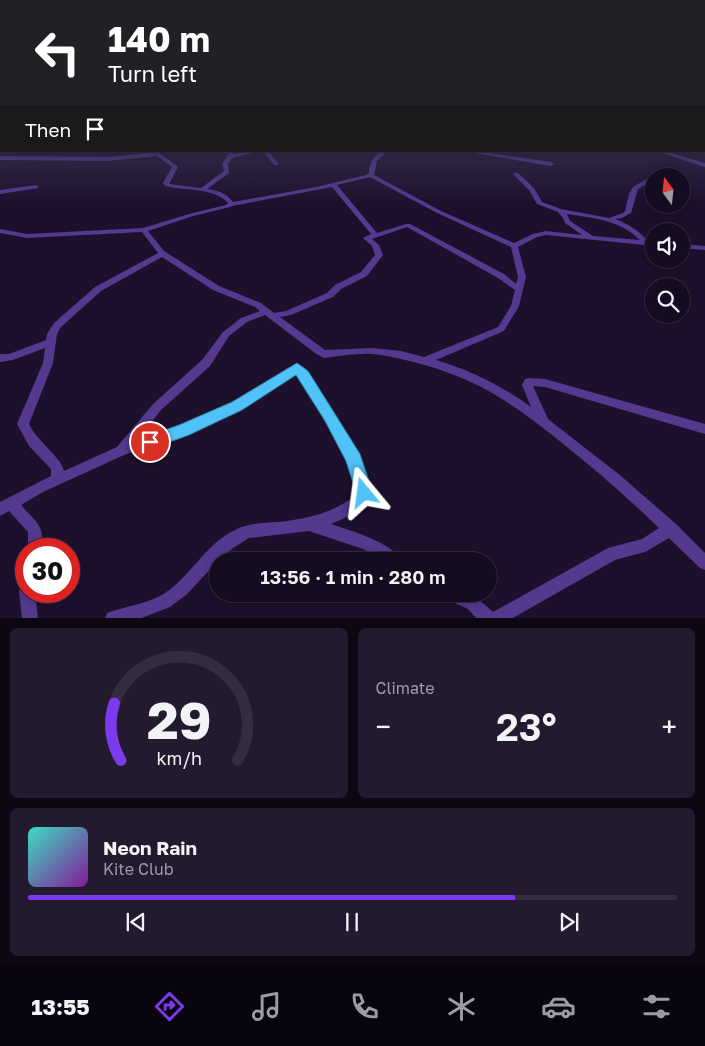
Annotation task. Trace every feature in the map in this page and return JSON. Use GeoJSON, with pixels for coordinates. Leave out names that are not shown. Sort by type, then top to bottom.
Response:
{"type":"FeatureCollection","features":[{"type":"Feature","properties":{"kind":"street"},"geometry":{"type":"LineString","coordinates":[[91,158],[99,152]]}},
{"type":"Feature","properties":{"kind":"street"},"geometry":{"type":"LineString","coordinates":[[201,190],[227,172],[225,166],[233,152]]}},
{"type":"Feature","properties":{"kind":"street"},"geometry":{"type":"LineString","coordinates":[[229,157],[254,152]]}},
{"type":"Feature","properties":{"kind":"street"},"geometry":{"type":"LineString","coordinates":[[266,152],[276,164]]}},
{"type":"Feature","properties":{"kind":"street"},"geometry":{"type":"LineString","coordinates":[[471,152],[551,164]]}},
{"type":"Feature","properties":{"kind":"street"},"geometry":{"type":"LineString","coordinates":[[661,152],[705,166]]}},
{"type":"Feature","properties":{"kind":"street"},"geometry":{"type":"LineString","coordinates":[[0,158],[91,158],[161,153],[175,167],[166,183],[167,185],[225,196],[230,204]]}},
{"type":"Feature","properties":{"kind":"street"},"geometry":{"type":"LineString","coordinates":[[370,175],[374,154]]}},
{"type":"Feature","properties":{"kind":"street"},"geometry":{"type":"LineString","coordinates":[[516,174],[532,189],[540,203],[560,211],[607,218],[628,226],[645,239]]}},
{"type":"Feature","properties":{"kind":"street"},"geometry":{"type":"LineString","coordinates":[[0,231],[27,236],[144,230],[230,204],[334,185],[370,175],[439,212],[514,246]]}},
{"type":"Feature","properties":{"kind":"street"},"geometry":{"type":"LineString","coordinates":[[607,218],[626,214],[631,208],[634,188],[645,182]]}},
{"type":"Feature","properties":{"kind":"street"},"geometry":{"type":"LineString","coordinates":[[334,185],[374,233]]}},
{"type":"Feature","properties":{"kind":"street"},"geometry":{"type":"LineString","coordinates":[[0,192],[36,187]]}},
{"type":"Feature","properties":{"kind":"street"},"geometry":{"type":"LineString","coordinates":[[560,211],[566,217],[567,222],[592,238]]}},
{"type":"Feature","properties":{"kind":"street"},"geometry":{"type":"LineString","coordinates":[[121,451],[157,407],[206,362],[226,334],[244,320],[270,313],[288,313],[326,296],[338,287],[364,274],[379,255],[375,245],[367,238],[408,225],[501,276],[518,289]]}},
{"type":"Feature","properties":{"kind":"street"},"geometry":{"type":"LineString","coordinates":[[144,230],[162,254],[216,288],[258,305],[308,346],[324,354],[373,351],[423,361],[484,382],[517,402],[598,464],[671,529],[705,563]]}},
{"type":"Feature","properties":{"kind":"street"},"geometry":{"type":"LineString","coordinates":[[514,246],[541,233],[645,243]]}},
{"type":"Feature","properties":{"kind":"street"},"geometry":{"type":"LineString","coordinates":[[423,361],[501,329],[515,306],[522,277],[514,246]]}},
{"type":"Feature","properties":{"kind":"street"},"geometry":{"type":"LineString","coordinates":[[690,247],[705,248]]}},
{"type":"Feature","properties":{"kind":"street"},"geometry":{"type":"LineString","coordinates":[[58,480],[57,467],[43,456],[28,436],[23,424],[48,363],[52,334],[57,325],[98,289],[162,254]]}},
{"type":"Feature","properties":{"kind":"street"},"geometry":{"type":"LineString","coordinates":[[0,358],[10,357],[51,342]]}},
{"type":"Feature","properties":{"kind":"street"},"geometry":{"type":"LineString","coordinates":[[6,506],[38,488],[121,451],[184,430],[229,410],[293,370],[299,369],[330,416],[354,460],[364,493],[363,498],[343,514],[328,521],[249,531],[236,535],[193,579],[171,598],[156,606],[113,618]]}},
{"type":"Feature","properties":{"kind":"street"},"geometry":{"type":"LineString","coordinates":[[544,422],[527,385],[529,382],[545,383],[705,429]]}},
{"type":"Feature","properties":{"kind":"street"},"geometry":{"type":"LineString","coordinates":[[6,506],[16,511],[35,528],[36,538]]}},
{"type":"Feature","properties":{"kind":"street"},"geometry":{"type":"LineString","coordinates":[[310,524],[367,543],[380,552]]}},
{"type":"Feature","properties":{"kind":"street"},"geometry":{"type":"LineString","coordinates":[[495,618],[613,553],[646,545],[671,529]]}},
{"type":"Feature","properties":{"kind":"street"},"geometry":{"type":"LineString","coordinates":[[469,602],[489,618]]}},
{"type":"Feature","properties":{"kind":"street"},"geometry":{"type":"LineString","coordinates":[[28,603],[30,618]]}},
{"type":"Feature","properties":{"kind":"route"},"geometry":{"type":"LineString","coordinates":[[150,442],[184,430],[237,406],[297,368],[304,375],[330,416],[354,460],[364,493]]}}]}
